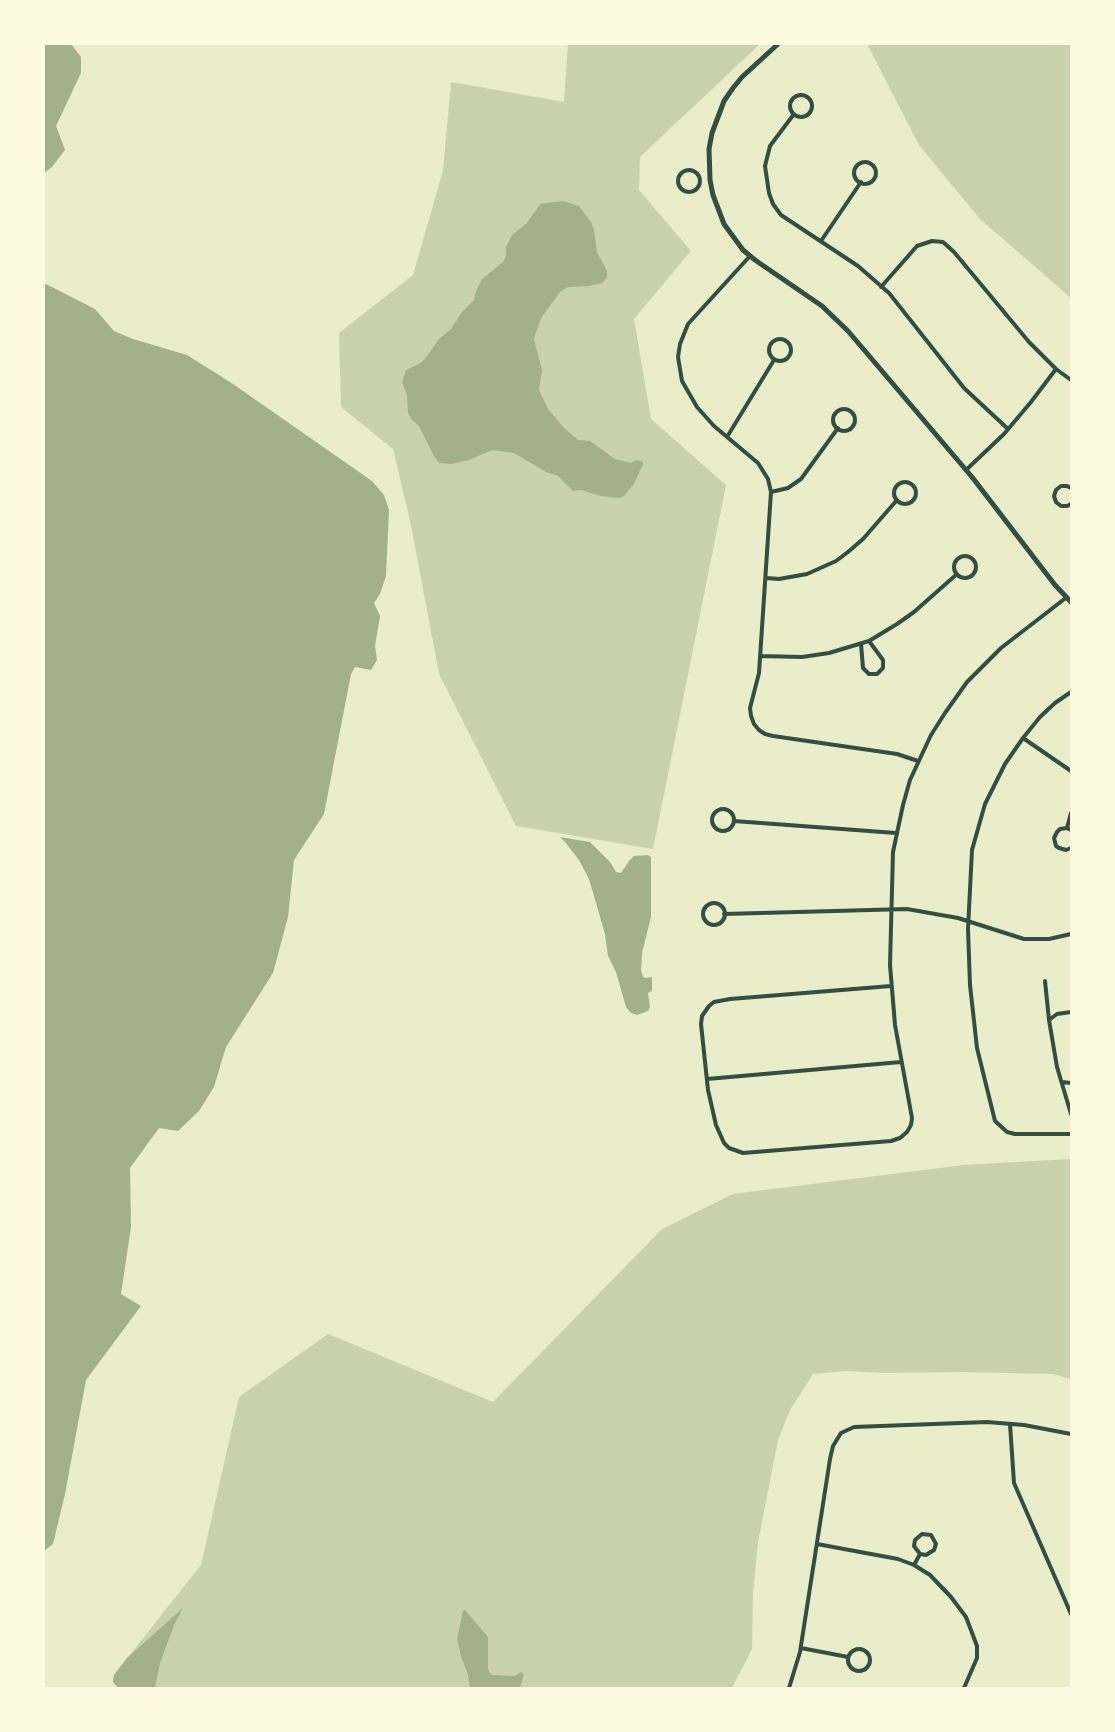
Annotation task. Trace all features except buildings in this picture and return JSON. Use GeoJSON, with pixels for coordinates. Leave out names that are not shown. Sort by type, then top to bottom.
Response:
{"type":"FeatureCollection","features":[{"type":"Feature","properties":{"kind":"street"},"geometry":{"type":"LineString","coordinates":[[778,44],[742,77],[724,101],[712,133],[709,149],[710,180],[712,195],[724,224],[733,238],[750,256],[836,318],[853,336],[1004,516],[1055,585],[1071,602]]}},
{"type":"Feature","properties":{"kind":"street"},"geometry":{"type":"LineString","coordinates":[[800,95],[807,96],[812,104],[808,113],[799,116],[794,114],[790,105],[792,99],[800,95]]}},
{"type":"Feature","properties":{"kind":"street"},"geometry":{"type":"LineString","coordinates":[[794,114],[770,146],[765,166],[768,193],[773,204],[781,215],[858,266],[889,293],[964,388],[1008,429]]}},
{"type":"Feature","properties":{"kind":"street"},"geometry":{"type":"LineString","coordinates":[[869,163],[874,166],[876,176],[870,183],[860,182],[855,175],[856,169],[860,164],[869,163]]}},
{"type":"Feature","properties":{"kind":"street"},"geometry":{"type":"LineString","coordinates":[[689,170],[695,172],[699,181],[696,189],[690,192],[684,191],[678,183],[681,174],[689,170]]}},
{"type":"Feature","properties":{"kind":"street"},"geometry":{"type":"LineString","coordinates":[[699,181],[710,180]]}},
{"type":"Feature","properties":{"kind":"street"},"geometry":{"type":"LineString","coordinates":[[821,242],[860,182]]}},
{"type":"Feature","properties":{"kind":"street"},"geometry":{"type":"LineString","coordinates":[[881,287],[917,246],[932,241],[943,242],[954,252],[1029,342],[1056,369],[1071,380]]}},
{"type":"Feature","properties":{"kind":"street"},"geometry":{"type":"LineString","coordinates":[[750,256],[688,324],[680,344],[679,369],[686,390],[705,418],[758,463],[768,479],[771,492],[761,656],[757,687],[750,708],[754,724],[765,734],[897,754],[918,761]]}},
{"type":"Feature","properties":{"kind":"street"},"geometry":{"type":"LineString","coordinates":[[776,340],[786,341],[790,347],[790,354],[785,360],[774,360],[770,354],[771,345],[776,340]]}},
{"type":"Feature","properties":{"kind":"street"},"geometry":{"type":"LineString","coordinates":[[727,437],[774,360]]}},
{"type":"Feature","properties":{"kind":"street"},"geometry":{"type":"LineString","coordinates":[[966,470],[1008,429],[1032,402],[1056,369]]}},
{"type":"Feature","properties":{"kind":"street"},"geometry":{"type":"LineString","coordinates":[[844,409],[851,411],[855,416],[853,426],[844,430],[838,428],[834,422],[837,412],[844,409]]}},
{"type":"Feature","properties":{"kind":"street"},"geometry":{"type":"LineString","coordinates":[[771,492],[788,488],[801,479],[838,428]]}},
{"type":"Feature","properties":{"kind":"street"},"geometry":{"type":"LineString","coordinates":[[906,482],[913,485],[916,495],[913,501],[903,504],[897,500],[895,490],[899,484],[906,482]]}},
{"type":"Feature","properties":{"kind":"street"},"geometry":{"type":"LineString","coordinates":[[1071,488],[1061,486],[1056,490],[1054,496],[1056,502],[1061,506],[1071,504]]}},
{"type":"Feature","properties":{"kind":"street"},"geometry":{"type":"LineString","coordinates":[[766,578],[807,574],[836,561],[863,538],[897,500]]}},
{"type":"Feature","properties":{"kind":"street"},"geometry":{"type":"LineString","coordinates":[[967,556],[972,559],[976,566],[974,573],[967,577],[957,574],[954,565],[957,559],[967,556]]}},
{"type":"Feature","properties":{"kind":"street"},"geometry":{"type":"LineString","coordinates":[[761,656],[802,657],[830,653],[869,641],[914,612],[957,574]]}},
{"type":"Feature","properties":{"kind":"street"},"geometry":{"type":"LineString","coordinates":[[891,986],[730,999],[714,1002],[705,1010],[701,1024],[710,1104],[720,1135],[729,1148],[743,1153],[878,1143],[900,1138],[907,1132],[912,1118],[901,1062],[891,986],[893,852],[903,805],[918,761],[944,713],[967,682],[1001,648],[1067,597]]}},
{"type":"Feature","properties":{"kind":"street"},"geometry":{"type":"LineString","coordinates":[[861,644],[863,668],[869,674],[877,674],[883,668],[883,660],[869,641]]}},
{"type":"Feature","properties":{"kind":"street"},"geometry":{"type":"LineString","coordinates":[[1071,692],[1040,718],[1023,738],[997,777],[977,828],[970,869],[968,922],[973,1017],[979,1057],[995,1121],[1007,1132],[1015,1134],[1071,1134]]}},
{"type":"Feature","properties":{"kind":"street"},"geometry":{"type":"LineString","coordinates":[[1023,738],[1071,771]]}},
{"type":"Feature","properties":{"kind":"street"},"geometry":{"type":"LineString","coordinates":[[722,809],[729,811],[734,821],[731,827],[722,831],[714,825],[712,819],[716,812],[722,809]]}},
{"type":"Feature","properties":{"kind":"street"},"geometry":{"type":"LineString","coordinates":[[1071,813],[1069,829],[1060,829],[1054,838],[1059,848],[1071,848]]}},
{"type":"Feature","properties":{"kind":"street"},"geometry":{"type":"LineString","coordinates":[[734,821],[896,833]]}},
{"type":"Feature","properties":{"kind":"street"},"geometry":{"type":"LineString","coordinates":[[712,903],[719,904],[724,914],[722,920],[713,924],[704,920],[703,913],[705,906],[712,903]]}},
{"type":"Feature","properties":{"kind":"street"},"geometry":{"type":"LineString","coordinates":[[724,914],[891,909],[921,911],[958,918],[1024,938],[1049,938],[1071,934]]}},
{"type":"Feature","properties":{"kind":"street"},"geometry":{"type":"LineString","coordinates":[[1044,981],[1056,1059],[1071,1114]]}},
{"type":"Feature","properties":{"kind":"street"},"geometry":{"type":"LineString","coordinates":[[1049,1020],[1057,1014],[1071,1012]]}},
{"type":"Feature","properties":{"kind":"street"},"geometry":{"type":"LineString","coordinates":[[707,1079],[901,1062]]}},
{"type":"Feature","properties":{"kind":"street"},"geometry":{"type":"LineString","coordinates":[[1062,1082],[1071,1083]]}},
{"type":"Feature","properties":{"kind":"street"},"geometry":{"type":"LineString","coordinates":[[790,1688],[801,1648],[830,1459],[833,1446],[842,1433],[854,1427],[987,1422],[1024,1425],[1071,1434]]}},
{"type":"Feature","properties":{"kind":"street"},"geometry":{"type":"LineString","coordinates":[[1010,1424],[1014,1484],[1071,1614]]}},
{"type":"Feature","properties":{"kind":"street"},"geometry":{"type":"LineString","coordinates":[[922,1534],[931,1535],[936,1544],[934,1550],[926,1555],[920,1554],[916,1549],[915,1540],[922,1534]]}},
{"type":"Feature","properties":{"kind":"street"},"geometry":{"type":"LineString","coordinates":[[817,1544],[883,1556],[914,1565],[930,1575],[951,1597],[966,1617],[977,1646],[977,1658],[964,1688]]}},
{"type":"Feature","properties":{"kind":"street"},"geometry":{"type":"LineString","coordinates":[[914,1565],[920,1554]]}},
{"type":"Feature","properties":{"kind":"street"},"geometry":{"type":"LineString","coordinates":[[801,1648],[848,1658]]}},
{"type":"Feature","properties":{"kind":"street"},"geometry":{"type":"LineString","coordinates":[[860,1649],[867,1654],[869,1663],[866,1668],[856,1670],[849,1664],[848,1658],[851,1652],[860,1649]]}},
{"type":"Feature","properties":{"kind":"shaded area"},"geometry":{"type":"Polygon","coordinates":[[[44,44],[71,44],[81,57],[81,73],[56,126],[65,150],[52,167],[44,173],[44,44]]]}},
{"type":"Feature","properties":{"kind":"shaded area"},"geometry":{"type":"Polygon","coordinates":[[[568,44],[760,44],[640,157],[639,190],[691,251],[634,319],[651,419],[726,485],[653,849],[516,826],[439,674],[411,525],[393,449],[341,407],[339,333],[413,275],[443,171],[451,82],[564,102],[568,44]]]}},
{"type":"Feature","properties":{"kind":"shaded area"},"geometry":{"type":"Polygon","coordinates":[[[867,44],[1071,44],[1071,298],[980,219],[919,145],[867,44]]]}},
{"type":"Feature","properties":{"kind":"shaded area"},"geometry":{"type":"Polygon","coordinates":[[[563,201],[579,206],[591,222],[597,252],[607,271],[607,278],[602,283],[589,286],[568,287],[560,292],[541,318],[534,339],[542,370],[539,390],[548,409],[564,428],[578,440],[590,441],[615,459],[631,463],[636,460],[642,461],[643,464],[634,484],[624,496],[619,498],[600,496],[581,490],[573,491],[558,476],[546,472],[514,453],[492,450],[469,460],[452,464],[439,463],[419,426],[408,413],[407,395],[402,382],[406,370],[425,359],[439,339],[451,329],[462,312],[474,300],[482,279],[503,262],[506,256],[506,247],[512,235],[527,223],[540,204],[563,201]]]}},
{"type":"Feature","properties":{"kind":"shaded area"},"geometry":{"type":"Polygon","coordinates":[[[44,283],[95,309],[114,331],[133,339],[187,355],[233,384],[372,481],[384,495],[389,510],[386,576],[380,594],[374,603],[380,616],[375,646],[377,660],[371,670],[355,667],[351,674],[324,814],[294,860],[288,917],[273,973],[226,1047],[214,1087],[199,1111],[178,1131],[159,1128],[130,1168],[131,1227],[121,1294],[141,1306],[86,1380],[65,1494],[53,1544],[44,1551],[44,283]]]}},
{"type":"Feature","properties":{"kind":"shaded area"},"geometry":{"type":"Polygon","coordinates":[[[560,837],[590,842],[610,862],[616,872],[621,873],[634,856],[648,855],[651,857],[651,917],[642,953],[641,970],[643,977],[652,977],[652,991],[648,993],[650,1007],[648,1011],[637,1015],[631,1013],[626,1007],[616,972],[608,956],[605,934],[589,879],[579,860],[560,837]]]}},
{"type":"Feature","properties":{"kind":"shaded area"},"geometry":{"type":"Polygon","coordinates":[[[1071,1159],[1071,1379],[1053,1374],[960,1372],[884,1373],[846,1371],[813,1374],[790,1410],[778,1440],[758,1542],[753,1593],[752,1649],[732,1688],[118,1688],[113,1682],[114,1675],[201,1565],[239,1397],[328,1334],[493,1402],[662,1229],[733,1194],[963,1165],[1071,1159]]]}},
{"type":"Feature","properties":{"kind":"shaded area"},"geometry":{"type":"Polygon","coordinates":[[[183,1608],[174,1625],[160,1663],[155,1688],[118,1688],[113,1682],[114,1675],[127,1658],[183,1608]]]}},
{"type":"Feature","properties":{"kind":"shaded area"},"geometry":{"type":"Polygon","coordinates":[[[465,1610],[488,1637],[488,1669],[491,1675],[515,1676],[521,1672],[524,1674],[520,1688],[470,1688],[457,1639],[463,1611],[465,1610]]]}}]}
